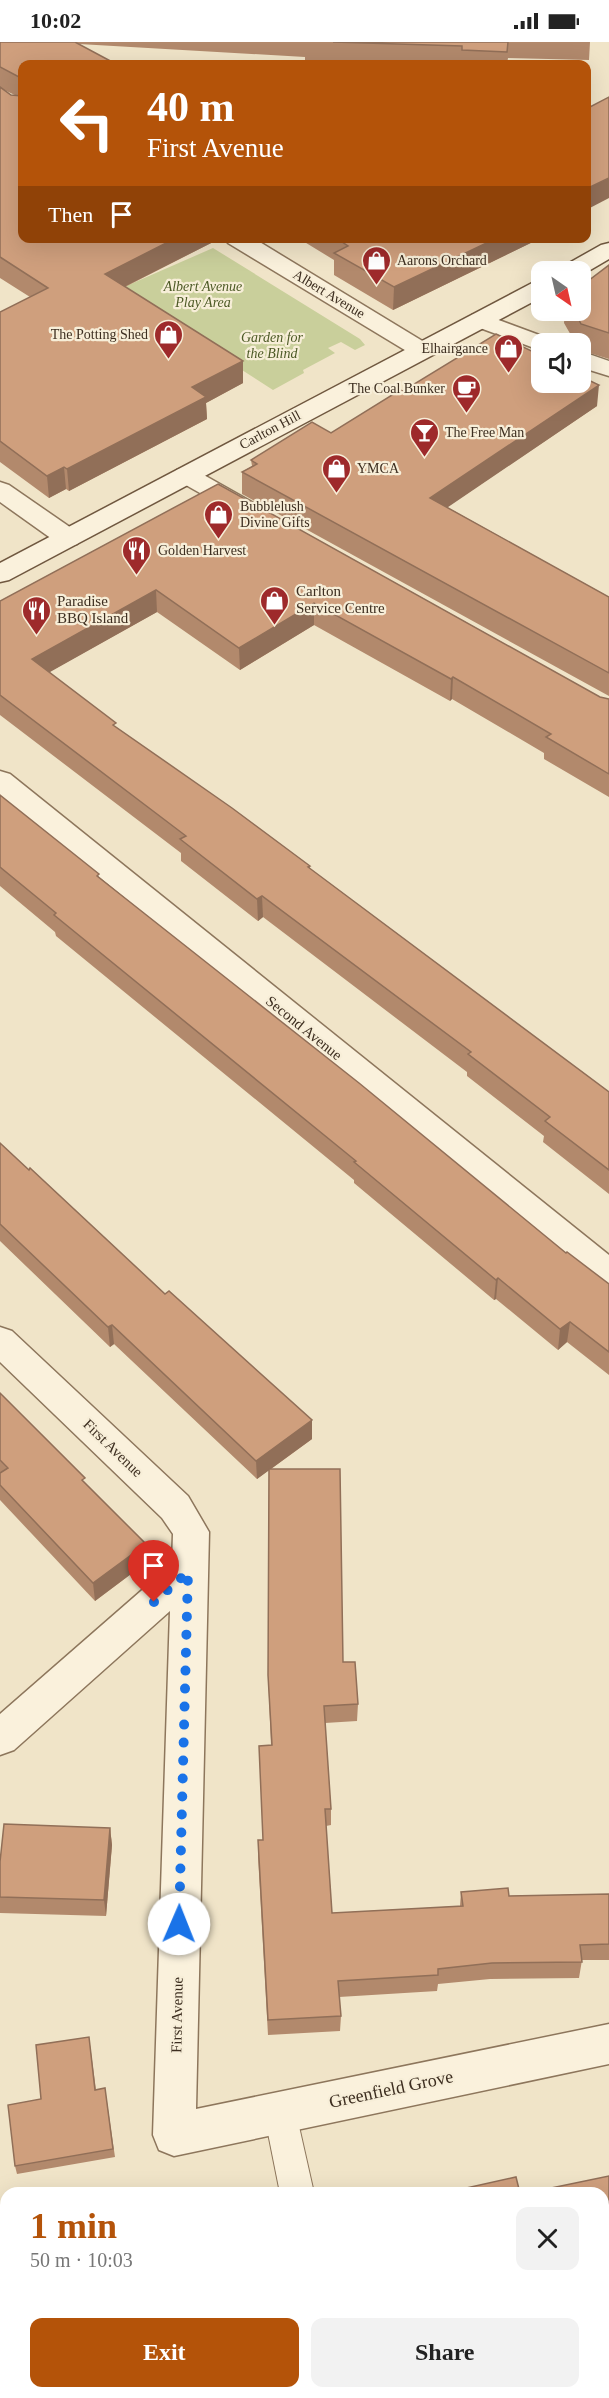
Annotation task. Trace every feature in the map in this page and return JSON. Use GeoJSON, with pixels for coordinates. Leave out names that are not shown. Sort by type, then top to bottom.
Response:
{"type":"FeatureCollection","features":[{"type":"Feature","properties":{"kind":"street","name":"Albert Avenue"},"geometry":{"type":"LineString","coordinates":[[244,243],[421,350]]}},
{"type":"Feature","properties":{"kind":"street"},"geometry":{"type":"LineString","coordinates":[[590,261],[609,250]]}},
{"type":"Feature","properties":{"kind":"street","name":"Carlton Hill"},"geometry":{"type":"LineString","coordinates":[[0,574],[531,293]]}},
{"type":"Feature","properties":{"kind":"street"},"geometry":{"type":"LineString","coordinates":[[480,320],[531,340]]}},
{"type":"Feature","properties":{"kind":"street"},"geometry":{"type":"LineString","coordinates":[[591,362],[609,369]]}},
{"type":"Feature","properties":{"kind":"street"},"geometry":{"type":"LineString","coordinates":[[186,475],[273,524]]}},
{"type":"Feature","properties":{"kind":"street"},"geometry":{"type":"LineString","coordinates":[[0,490],[68,538]]}},
{"type":"Feature","properties":{"kind":"street","name":"Second Avenue"},"geometry":{"type":"LineString","coordinates":[[0,781],[609,1274]]}},
{"type":"Feature","properties":{"kind":"street","name":"First Avenue"},"geometry":{"type":"LineString","coordinates":[[0,1341],[175,1507],[191,1532],[188,1572],[174,2135]]}},
{"type":"Feature","properties":{"kind":"street"},"geometry":{"type":"LineString","coordinates":[[0,1738],[188,1572]]}},
{"type":"Feature","properties":{"kind":"street","name":"Greenfield Grove"},"geometry":{"type":"LineString","coordinates":[[174,2135],[609,2044]]}},
{"type":"Feature","properties":{"kind":"lane"},"geometry":{"type":"LineString","coordinates":[[280,2113],[296,2187]]}},
{"type":"Feature","properties":{"kind":"green space"},"geometry":{"type":"Polygon","coordinates":[[[213,248],[360,339],[365,345],[355,350],[341,342],[328,348],[335,353],[303,370],[304,373],[273,390],[117,290],[213,248]]]}},
{"type":"Feature","properties":{"kind":"building"},"geometry":{"type":"Polygon","coordinates":[[[0,42],[75,42],[109,60],[18,60],[18,76],[0,67],[0,42]]]}},
{"type":"Feature","properties":{"kind":"building"},"geometry":{"type":"Polygon","coordinates":[[[333,42],[508,42],[507,52],[462,50],[462,46],[333,42]]]}},
{"type":"Feature","properties":{"kind":"building"},"geometry":{"type":"Polygon","coordinates":[[[0,87],[11,95],[18,96],[18,243],[166,243],[105,274],[243,361],[192,387],[206,397],[67,469],[64,467],[47,476],[0,441],[0,312],[48,288],[0,257],[0,87]]]}},
{"type":"Feature","properties":{"kind":"building"},"geometry":{"type":"Polygon","coordinates":[[[609,97],[609,178],[591,187],[591,106],[609,97]]]}},
{"type":"Feature","properties":{"kind":"building"},"geometry":{"type":"Polygon","coordinates":[[[344,243],[486,243],[394,287],[334,253],[348,246],[344,243]]]}},
{"type":"Feature","properties":{"kind":"building"},"geometry":{"type":"Polygon","coordinates":[[[609,265],[609,333],[581,324],[580,321],[591,321],[591,279],[609,265]]]}},
{"type":"Feature","properties":{"kind":"building"},"geometry":{"type":"Polygon","coordinates":[[[496,334],[531,351],[531,393],[587,393],[430,498],[609,597],[609,673],[242,472],[257,464],[251,460],[312,422],[331,433],[400,390],[403,391],[496,334]]]}},
{"type":"Feature","properties":{"kind":"building"},"geometry":{"type":"Polygon","coordinates":[[[591,381],[599,385],[591,390],[591,381]]]}},
{"type":"Feature","properties":{"kind":"building"},"geometry":{"type":"Polygon","coordinates":[[[218,484],[600,697],[609,699],[609,774],[546,737],[551,734],[453,677],[451,679],[314,603],[239,648],[156,590],[32,659],[116,723],[113,725],[232,808],[609,1092],[609,1170],[545,1121],[550,1117],[468,1054],[471,1052],[262,896],[257,899],[180,839],[186,836],[0,695],[0,601],[218,484]]]}},
{"type":"Feature","properties":{"kind":"building"},"geometry":{"type":"Polygon","coordinates":[[[0,795],[99,874],[97,876],[359,1083],[566,1253],[609,1284],[609,1352],[570,1322],[560,1329],[498,1278],[496,1280],[354,1162],[356,1161],[54,915],[56,913],[0,867],[0,795]]]}},
{"type":"Feature","properties":{"kind":"building"},"geometry":{"type":"Polygon","coordinates":[[[0,1143],[29,1170],[30,1168],[165,1294],[169,1291],[312,1420],[256,1461],[112,1325],[108,1327],[0,1224],[0,1143]]]}},
{"type":"Feature","properties":{"kind":"building"},"geometry":{"type":"Polygon","coordinates":[[[0,1393],[85,1478],[82,1480],[146,1544],[93,1583],[0,1485],[0,1473],[8,1468],[0,1460],[0,1393]]]}},
{"type":"Feature","properties":{"kind":"building"},"geometry":{"type":"Polygon","coordinates":[[[269,1469],[340,1469],[343,1662],[355,1662],[358,1704],[324,1706],[331,1809],[325,1809],[332,1913],[463,1906],[461,1892],[508,1888],[509,1896],[609,1894],[609,1944],[580,1945],[582,1962],[492,1963],[438,1969],[438,1975],[338,1981],[341,2016],[268,2020],[258,1840],[263,1840],[259,1746],[272,1745],[268,1675],[269,1469]]]}},
{"type":"Feature","properties":{"kind":"building"},"geometry":{"type":"Polygon","coordinates":[[[4,1824],[110,1828],[104,1900],[0,1897],[0,1862],[4,1824]]]}},
{"type":"Feature","properties":{"kind":"building"},"geometry":{"type":"Polygon","coordinates":[[[89,2037],[95,2090],[105,2088],[113,2149],[15,2166],[8,2105],[41,2099],[36,2045],[89,2037]]]}},
{"type":"Feature","properties":{"kind":"building"},"geometry":{"type":"Polygon","coordinates":[[[609,2176],[609,2187],[556,2187],[609,2176]]]}},
{"type":"Feature","properties":{"kind":"building"},"geometry":{"type":"Polygon","coordinates":[[[516,2177],[518,2187],[471,2187],[516,2177]]]}},
{"type":"Feature","properties":{"kind":"place","name":"Aarons Orchard"},"geometry":{"type":"Point","coordinates":[376,286]}},
{"type":"Feature","properties":{"kind":"place","name":"The Potting Shed"},"geometry":{"type":"Point","coordinates":[169,360]}},
{"type":"Feature","properties":{"kind":"place","name":"Elhairgance"},"geometry":{"type":"Point","coordinates":[509,374]}},
{"type":"Feature","properties":{"kind":"place","name":"The Coal Bunker"},"geometry":{"type":"Point","coordinates":[466,414]}},
{"type":"Feature","properties":{"kind":"place","name":"The Free Man"},"geometry":{"type":"Point","coordinates":[424,458]}},
{"type":"Feature","properties":{"kind":"place","name":"YMCA"},"geometry":{"type":"Point","coordinates":[336,494]}},
{"type":"Feature","properties":{"kind":"place","name":"Bubblelush Divine Gifts"},"geometry":{"type":"Point","coordinates":[219,540]}},
{"type":"Feature","properties":{"kind":"place","name":"Golden Harvest"},"geometry":{"type":"Point","coordinates":[137,576]}},
{"type":"Feature","properties":{"kind":"place","name":"Carlton Service Centre"},"geometry":{"type":"Point","coordinates":[275,626]}},
{"type":"Feature","properties":{"kind":"place","name":"Paradise BBQ Island"},"geometry":{"type":"Point","coordinates":[36,636]}},
{"type":"Feature","properties":{"kind":"route"},"geometry":{"type":"LineString","coordinates":[[154,1602],[188,1572],[179,1924]]}},
{"type":"Feature","properties":{"kind":"park label","name":"Albert Avenue Play Area"},"geometry":{"type":"Point","coordinates":[203,294]}},
{"type":"Feature","properties":{"kind":"park label","name":"Garden for the Blind"},"geometry":{"type":"Point","coordinates":[272,346]}}]}
